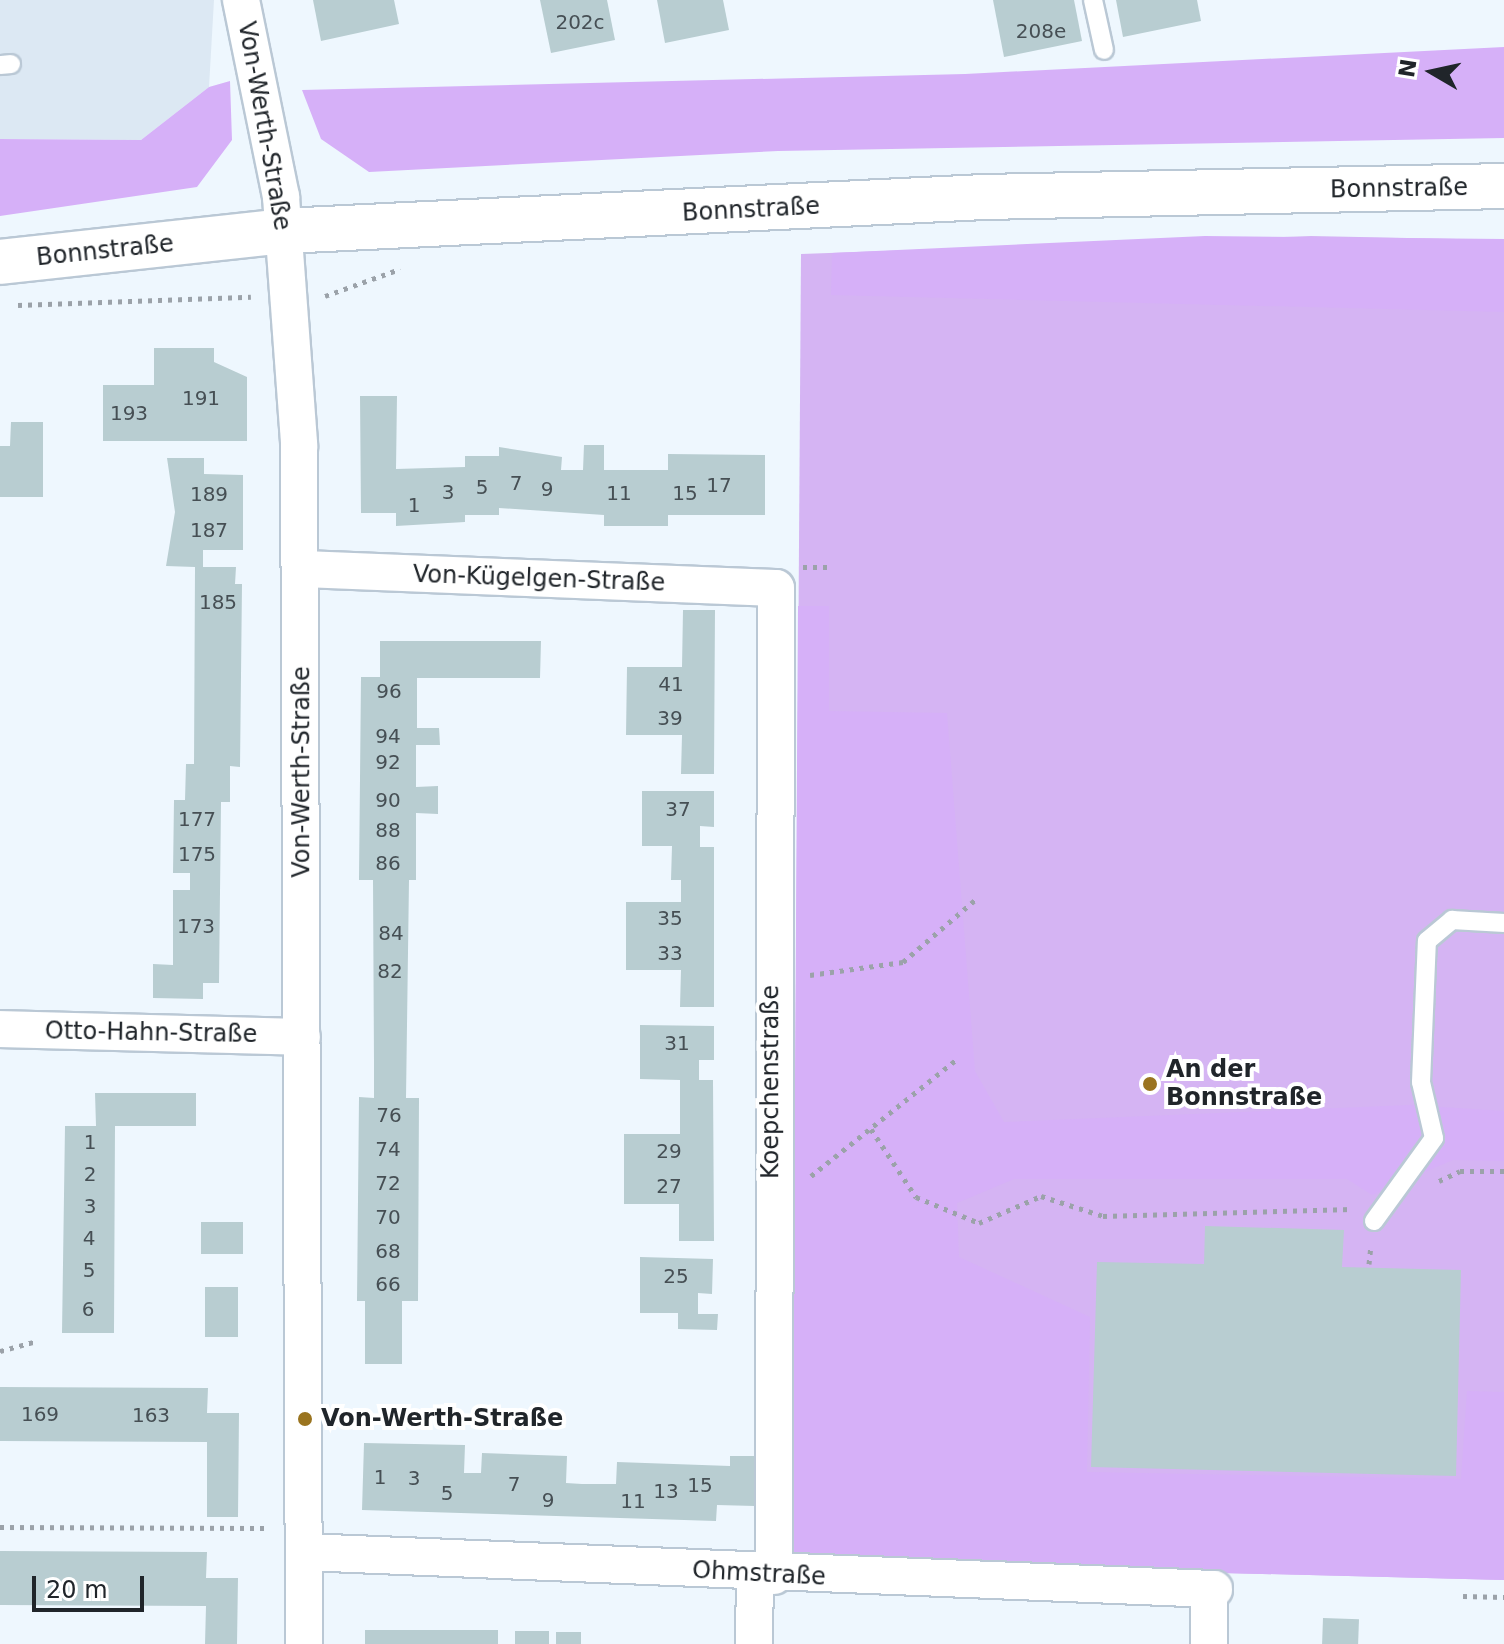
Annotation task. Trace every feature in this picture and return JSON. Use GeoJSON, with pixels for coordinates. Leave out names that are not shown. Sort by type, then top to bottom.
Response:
{"type":"FeatureCollection","features":[{"type":"Feature","properties":{"kind":"main road","name":"Bonnstraße"},"geometry":{"type":"LineString","coordinates":[[0,262],[284,231],[984,197],[1504,186]]}},
{"type":"Feature","properties":{"kind":"street","name":"Von-Werth-Straße"},"geometry":{"type":"LineString","coordinates":[[241,0],[284,231],[303,569],[304,1644]]}},
{"type":"Feature","properties":{"kind":"street","name":"Von-Kügelgen-Straße"},"geometry":{"type":"LineString","coordinates":[[303,569],[776,588]]}},
{"type":"Feature","properties":{"kind":"street","name":"Koepchenstraße"},"geometry":{"type":"LineString","coordinates":[[754,1644],[764,1576],[772,1207],[771,980],[776,588]]}},
{"type":"Feature","properties":{"kind":"street","name":"Otto-Hahn-Straße"},"geometry":{"type":"LineString","coordinates":[[0,1029],[302,1037]]}},
{"type":"Feature","properties":{"kind":"street","name":"Ohmstraße"},"geometry":{"type":"LineString","coordinates":[[304,1540],[764,1576],[1212,1589],[1209,1644]]}},
{"type":"Feature","properties":{"kind":"lane"},"geometry":{"type":"LineString","coordinates":[[1093,0],[1104,50]]}},
{"type":"Feature","properties":{"kind":"lane"},"geometry":{"type":"LineString","coordinates":[[1374,1221],[1434,1138],[1421,1082],[1427,941],[1452,920],[1504,923]]}},
{"type":"Feature","properties":{"kind":"path"},"geometry":{"type":"LineString","coordinates":[[0,306],[109,296],[289,298],[344,295],[362,281],[409,268]]}},
{"type":"Feature","properties":{"kind":"path"},"geometry":{"type":"LineString","coordinates":[[771,980],[903,962],[976,899]]}},
{"type":"Feature","properties":{"kind":"path"},"geometry":{"type":"LineString","coordinates":[[772,1207],[957,1059]]}},
{"type":"Feature","properties":{"kind":"path"},"geometry":{"type":"LineString","coordinates":[[871,1129],[916,1197],[979,1223],[1041,1196],[1103,1216],[1349,1208],[1374,1221]]}},
{"type":"Feature","properties":{"kind":"path"},"geometry":{"type":"LineString","coordinates":[[0,1351],[34,1342]]}},
{"type":"Feature","properties":{"kind":"path"},"geometry":{"type":"LineString","coordinates":[[0,1527],[304,1540]]}},
{"type":"Feature","properties":{"kind":"path"},"geometry":{"type":"LineString","coordinates":[[1463,1596],[1504,1597]]}},
{"type":"Feature","properties":{"kind":"shaded area"},"geometry":{"type":"Polygon","coordinates":[[[0,0],[214,0],[209,87],[141,140],[0,139],[0,0]]]}},
{"type":"Feature","properties":{"kind":"shaded area"},"geometry":{"type":"Polygon","coordinates":[[[1504,47],[1504,138],[778,151],[369,172],[321,139],[302,90],[965,74],[1504,47]]]}},
{"type":"Feature","properties":{"kind":"shaded area"},"geometry":{"type":"Polygon","coordinates":[[[230,81],[232,140],[197,187],[0,216],[0,139],[141,140],[209,87],[230,81]]]}},
{"type":"Feature","properties":{"kind":"shaded area"},"geometry":{"type":"Polygon","coordinates":[[[1205,236],[1504,239],[1504,312],[831,295],[832,253],[1205,236]]]}},
{"type":"Feature","properties":{"kind":"shaded area","name":"An der Bonnstraße"},"geometry":{"type":"Polygon","coordinates":[[[1311,236],[1504,240],[1504,1580],[792,1562],[801,254],[1311,236]]]}},
{"type":"Feature","properties":{"kind":"shaded area"},"geometry":{"type":"Polygon","coordinates":[[[798,606],[829,606],[829,711],[947,713],[975,1071],[1004,1122],[1410,1105],[1504,1111],[1504,1161],[1453,1160],[1372,1195],[1347,1179],[1014,1179],[957,1203],[959,1257],[1090,1317],[1087,1472],[1461,1479],[1467,1391],[1504,1392],[1504,1580],[792,1562],[798,606]]]}},
{"type":"Feature","properties":{"kind":"building"},"geometry":{"type":"Polygon","coordinates":[[[313,0],[394,0],[399,24],[321,41],[313,0]]]}},
{"type":"Feature","properties":{"kind":"building"},"geometry":{"type":"Polygon","coordinates":[[[540,0],[607,0],[615,40],[551,53],[540,0]]]}},
{"type":"Feature","properties":{"kind":"building"},"geometry":{"type":"Polygon","coordinates":[[[657,0],[723,0],[729,30],[665,43],[657,0]]]}},
{"type":"Feature","properties":{"kind":"building"},"geometry":{"type":"Polygon","coordinates":[[[993,0],[1074,0],[1082,41],[1004,57],[993,0]]]}},
{"type":"Feature","properties":{"kind":"building"},"geometry":{"type":"Polygon","coordinates":[[[1116,0],[1197,0],[1201,21],[1123,37],[1116,0]]]}},
{"type":"Feature","properties":{"kind":"building"},"geometry":{"type":"Polygon","coordinates":[[[154,348],[214,348],[214,362],[247,377],[247,441],[103,441],[103,385],[154,385],[154,348]]]}},
{"type":"Feature","properties":{"kind":"building"},"geometry":{"type":"Polygon","coordinates":[[[360,396],[397,396],[396,469],[465,467],[465,456],[499,456],[499,447],[562,457],[561,470],[583,470],[584,445],[604,445],[604,470],[668,470],[668,454],[765,455],[765,515],[668,515],[668,526],[604,526],[604,515],[499,508],[499,515],[465,515],[465,522],[396,526],[396,513],[361,513],[360,396]]]}},
{"type":"Feature","properties":{"kind":"building"},"geometry":{"type":"Polygon","coordinates":[[[11,422],[43,422],[43,497],[0,497],[0,446],[10,446],[11,422]]]}},
{"type":"Feature","properties":{"kind":"building"},"geometry":{"type":"Polygon","coordinates":[[[167,458],[204,458],[204,474],[243,475],[243,550],[203,550],[203,567],[236,567],[235,584],[242,584],[240,767],[230,766],[230,802],[221,802],[219,983],[203,983],[203,999],[153,998],[153,964],[173,965],[173,890],[190,890],[190,873],[173,873],[174,800],[185,800],[186,764],[194,764],[195,567],[166,566],[175,512],[167,458]]]}},
{"type":"Feature","properties":{"kind":"building"},"geometry":{"type":"Polygon","coordinates":[[[683,610],[715,610],[714,774],[681,774],[682,735],[626,735],[627,667],[682,667],[683,610]]]}},
{"type":"Feature","properties":{"kind":"building"},"geometry":{"type":"Polygon","coordinates":[[[380,641],[541,641],[540,678],[417,678],[417,728],[439,728],[440,745],[416,745],[416,787],[438,786],[438,814],[416,813],[416,880],[409,880],[406,1098],[419,1098],[418,1301],[402,1301],[402,1364],[365,1364],[365,1301],[357,1301],[359,1097],[374,1098],[373,880],[359,880],[361,677],[380,677],[380,641]]]}},
{"type":"Feature","properties":{"kind":"building"},"geometry":{"type":"Polygon","coordinates":[[[642,791],[714,791],[714,827],[700,826],[700,847],[714,847],[714,1007],[680,1007],[681,970],[626,970],[626,902],[681,902],[681,880],[671,880],[672,846],[642,846],[642,791]]]}},
{"type":"Feature","properties":{"kind":"building"},"geometry":{"type":"Polygon","coordinates":[[[640,1025],[714,1026],[714,1060],[699,1060],[699,1080],[713,1080],[714,1241],[679,1241],[679,1204],[624,1204],[624,1134],[680,1134],[680,1080],[640,1079],[640,1025]]]}},
{"type":"Feature","properties":{"kind":"building"},"geometry":{"type":"Polygon","coordinates":[[[95,1093],[196,1093],[196,1126],[115,1126],[114,1333],[62,1333],[65,1126],[96,1126],[95,1093]]]}},
{"type":"Feature","properties":{"kind":"building"},"geometry":{"type":"Polygon","coordinates":[[[201,1222],[243,1222],[243,1254],[201,1254],[201,1222]]]}},
{"type":"Feature","properties":{"kind":"building"},"geometry":{"type":"Polygon","coordinates":[[[1205,1226],[1344,1230],[1342,1267],[1461,1270],[1456,1476],[1091,1467],[1097,1262],[1204,1264],[1205,1226]]]}},
{"type":"Feature","properties":{"kind":"building"},"geometry":{"type":"Polygon","coordinates":[[[640,1257],[713,1259],[712,1294],[698,1293],[698,1314],[718,1314],[717,1330],[678,1329],[678,1313],[640,1313],[640,1257]]]}},
{"type":"Feature","properties":{"kind":"building"},"geometry":{"type":"Polygon","coordinates":[[[205,1287],[238,1287],[238,1337],[205,1337],[205,1287]]]}},
{"type":"Feature","properties":{"kind":"building"},"geometry":{"type":"Polygon","coordinates":[[[0,1387],[208,1388],[207,1413],[239,1413],[238,1517],[207,1517],[207,1442],[0,1441],[0,1387]]]}},
{"type":"Feature","properties":{"kind":"building"},"geometry":{"type":"Polygon","coordinates":[[[364,1443],[465,1445],[464,1473],[481,1473],[482,1453],[567,1456],[566,1483],[582,1484],[616,1484],[617,1462],[730,1466],[730,1456],[756,1456],[755,1506],[717,1505],[716,1521],[362,1510],[364,1443]]]}},
{"type":"Feature","properties":{"kind":"building"},"geometry":{"type":"Polygon","coordinates":[[[0,1551],[207,1552],[206,1578],[238,1578],[237,1644],[205,1644],[206,1606],[0,1605],[0,1551]]]}},
{"type":"Feature","properties":{"kind":"building"},"geometry":{"type":"Polygon","coordinates":[[[1323,1618],[1359,1619],[1358,1644],[1322,1644],[1323,1618]]]}},
{"type":"Feature","properties":{"kind":"building"},"geometry":{"type":"Polygon","coordinates":[[[365,1630],[498,1630],[498,1644],[365,1644],[365,1630]]]}},
{"type":"Feature","properties":{"kind":"building"},"geometry":{"type":"Polygon","coordinates":[[[515,1631],[549,1631],[549,1644],[515,1644],[515,1631]]]}},
{"type":"Feature","properties":{"kind":"building"},"geometry":{"type":"Polygon","coordinates":[[[556,1632],[581,1632],[581,1644],[556,1644],[556,1632]]]}},
{"type":"Feature","properties":{"kind":"place","name":"An der Bonnstraße"},"geometry":{"type":"Point","coordinates":[1150,1084]}},
{"type":"Feature","properties":{"kind":"place","name":"Von-Werth-Straße"},"geometry":{"type":"Point","coordinates":[305,1419]}}]}
